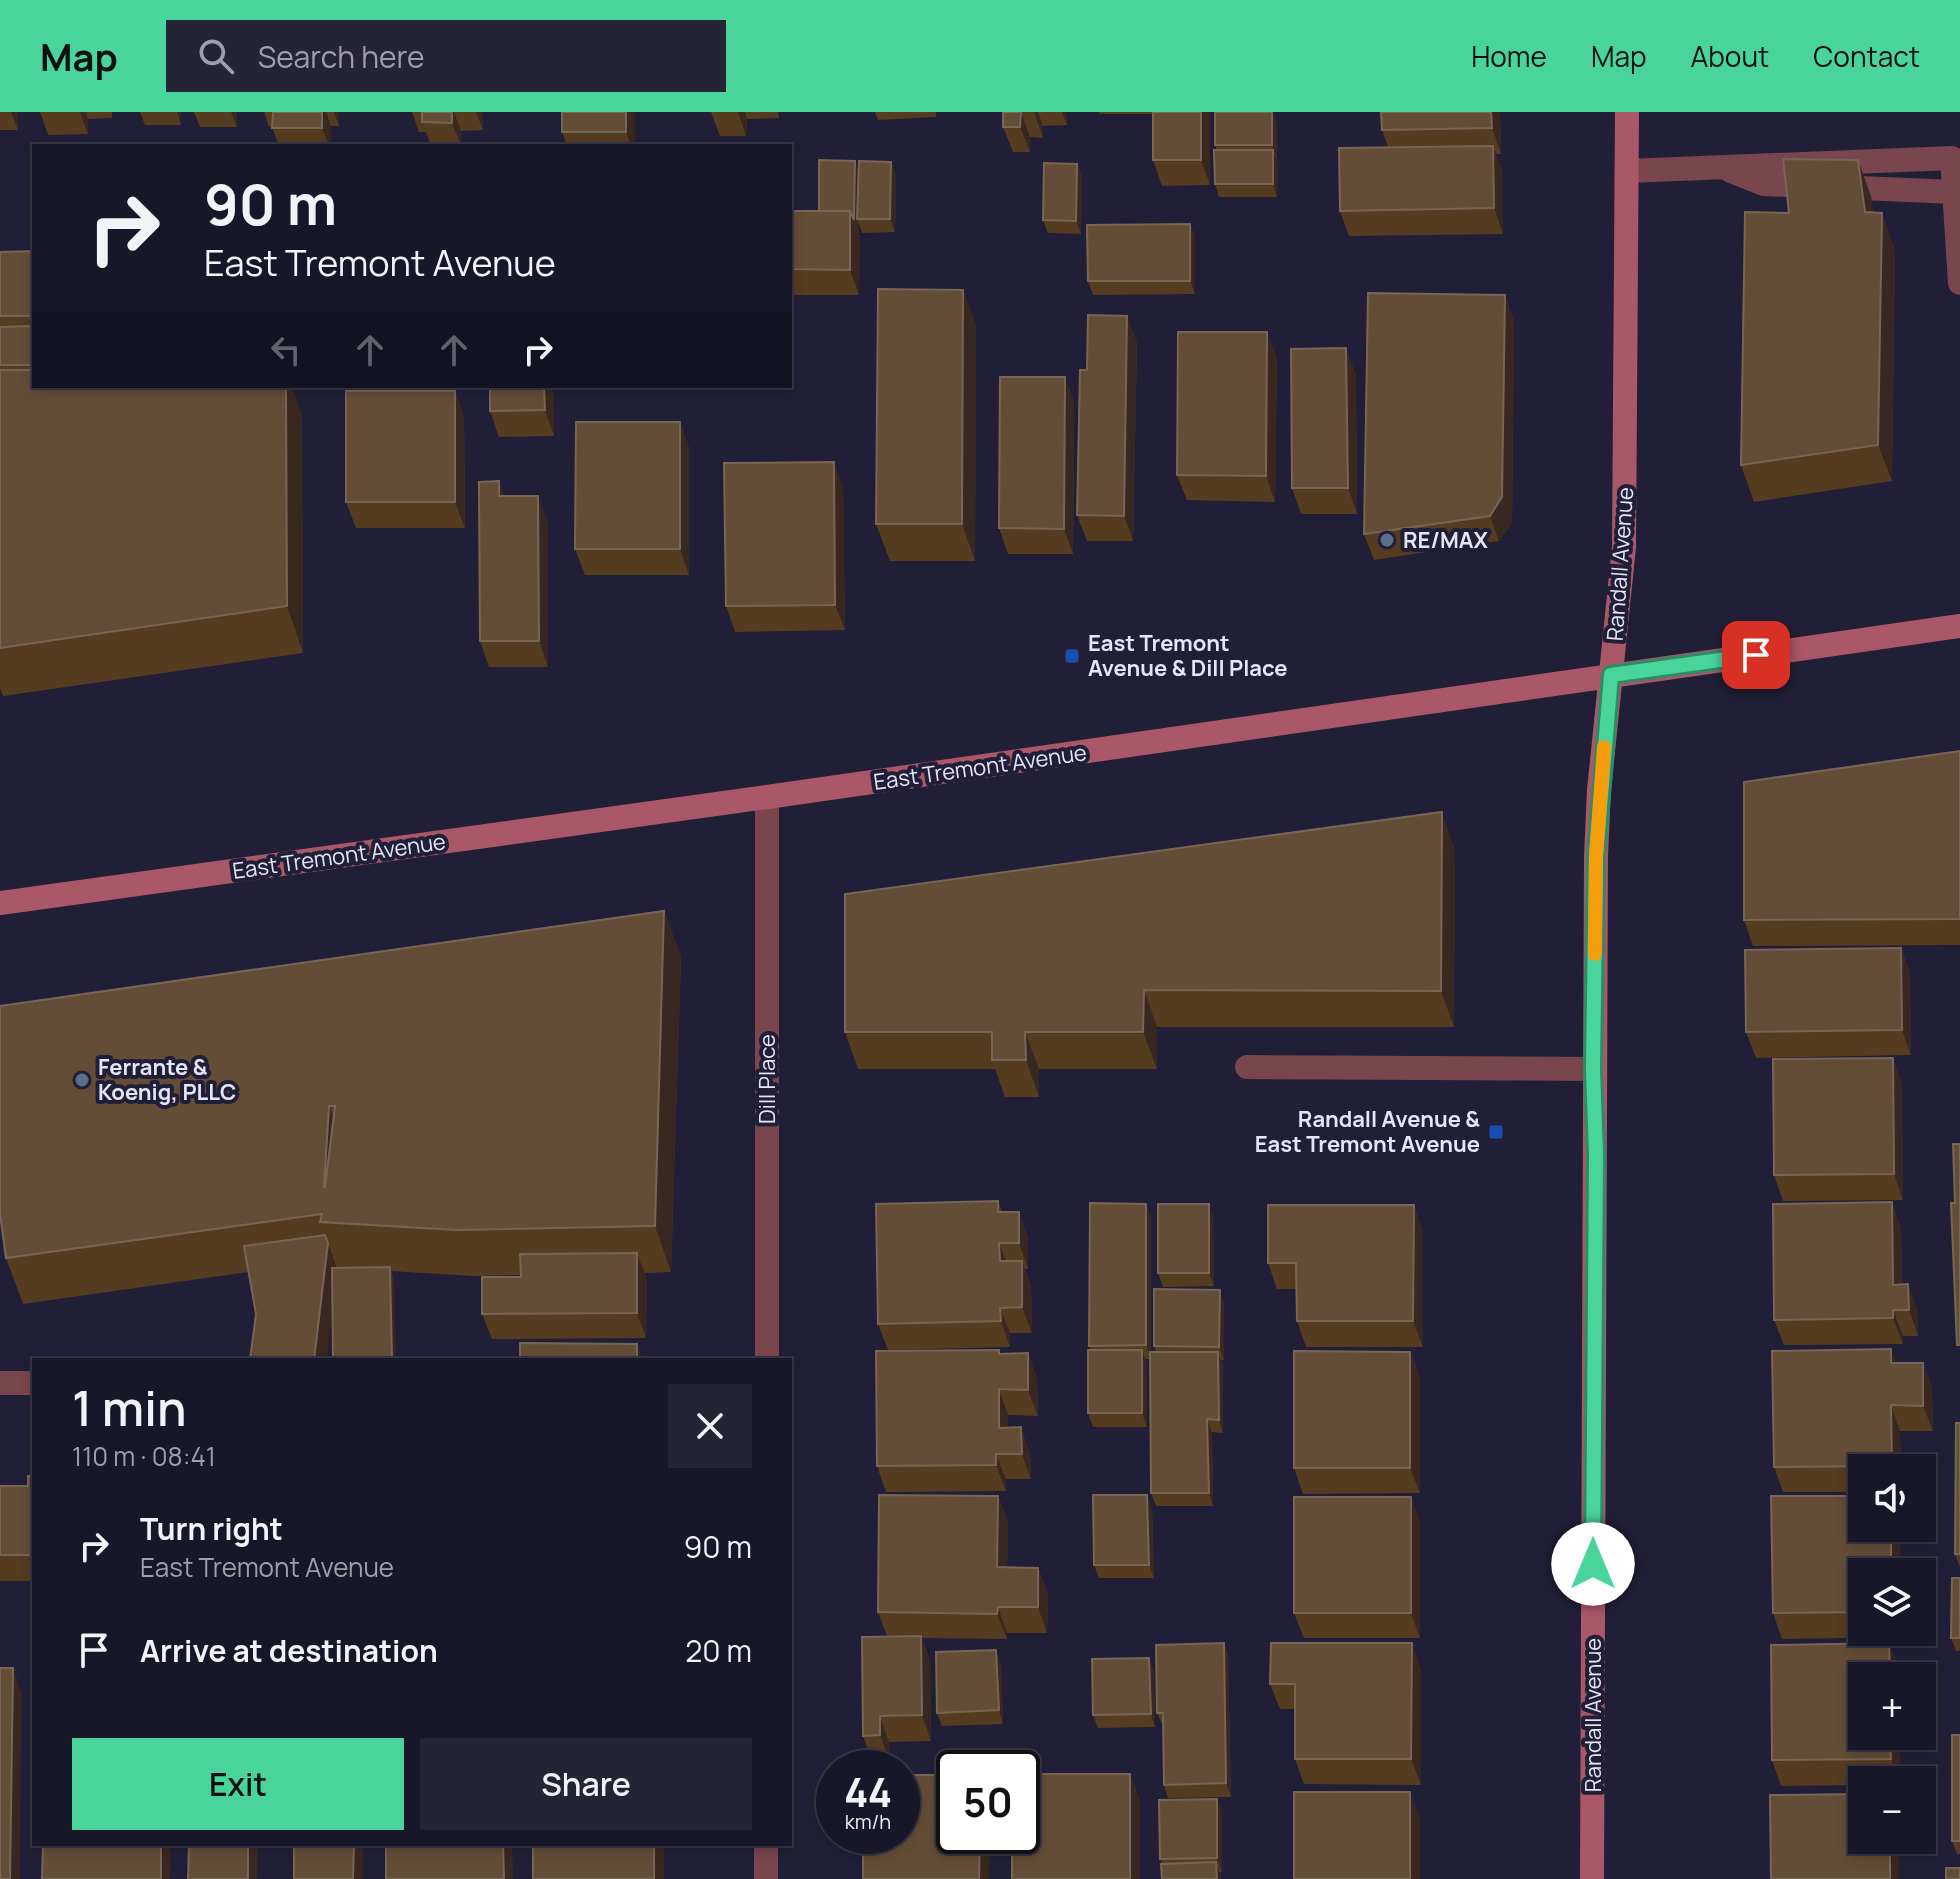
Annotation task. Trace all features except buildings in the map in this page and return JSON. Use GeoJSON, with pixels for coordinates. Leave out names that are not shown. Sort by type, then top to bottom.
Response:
{"type":"FeatureCollection","features":[{"type":"Feature","properties":{"kind":"main road","name":"Randall Avenue"},"geometry":{"type":"LineString","coordinates":[[1592,1879],[1596,856],[1624,547],[1627,112]]}},
{"type":"Feature","properties":{"kind":"main road","name":"East Tremont Avenue"},"geometry":{"type":"LineString","coordinates":[[0,903],[1960,626]]}},
{"type":"Feature","properties":{"kind":"street"},"geometry":{"type":"LineString","coordinates":[[1627,171],[1952,158],[1960,283]]}},
{"type":"Feature","properties":{"kind":"street"},"geometry":{"type":"LineString","coordinates":[[1720,167],[1764,184],[1954,192]]}},
{"type":"Feature","properties":{"kind":"street","name":"Dill Place"},"geometry":{"type":"LineString","coordinates":[[767,797],[767,1358]]}},
{"type":"Feature","properties":{"kind":"street"},"geometry":{"type":"LineString","coordinates":[[1247,1067],[1593,1069]]}},
{"type":"Feature","properties":{"kind":"street"},"geometry":{"type":"LineString","coordinates":[[0,1383],[32,1383]]}},
{"type":"Feature","properties":{"kind":"street"},"geometry":{"type":"LineString","coordinates":[[766,1846],[766,1879]]}},
{"type":"Feature","properties":{"kind":"slow traffic"},"geometry":{"type":"LineString","coordinates":[[1595,954],[1596,856],[1604,747]]}},
{"type":"Feature","properties":{"kind":"place","name":"RE/MAX"},"geometry":{"type":"Point","coordinates":[1387,540]}},
{"type":"Feature","properties":{"kind":"place","name":"East Tremont Avenue & Dill Place"},"geometry":{"type":"Point","coordinates":[1072,656]}},
{"type":"Feature","properties":{"kind":"place","name":"Ferrante & Koenig, PLLC"},"geometry":{"type":"Point","coordinates":[82,1080]}},
{"type":"Feature","properties":{"kind":"place","name":"Randall Avenue & East Tremont Avenue"},"geometry":{"type":"Point","coordinates":[1496,1132]}},
{"type":"Feature","properties":{"kind":"route"},"geometry":{"type":"LineString","coordinates":[[1593,1564],[1596,856],[1599,790],[1611,675],[1756,655]]}}]}
